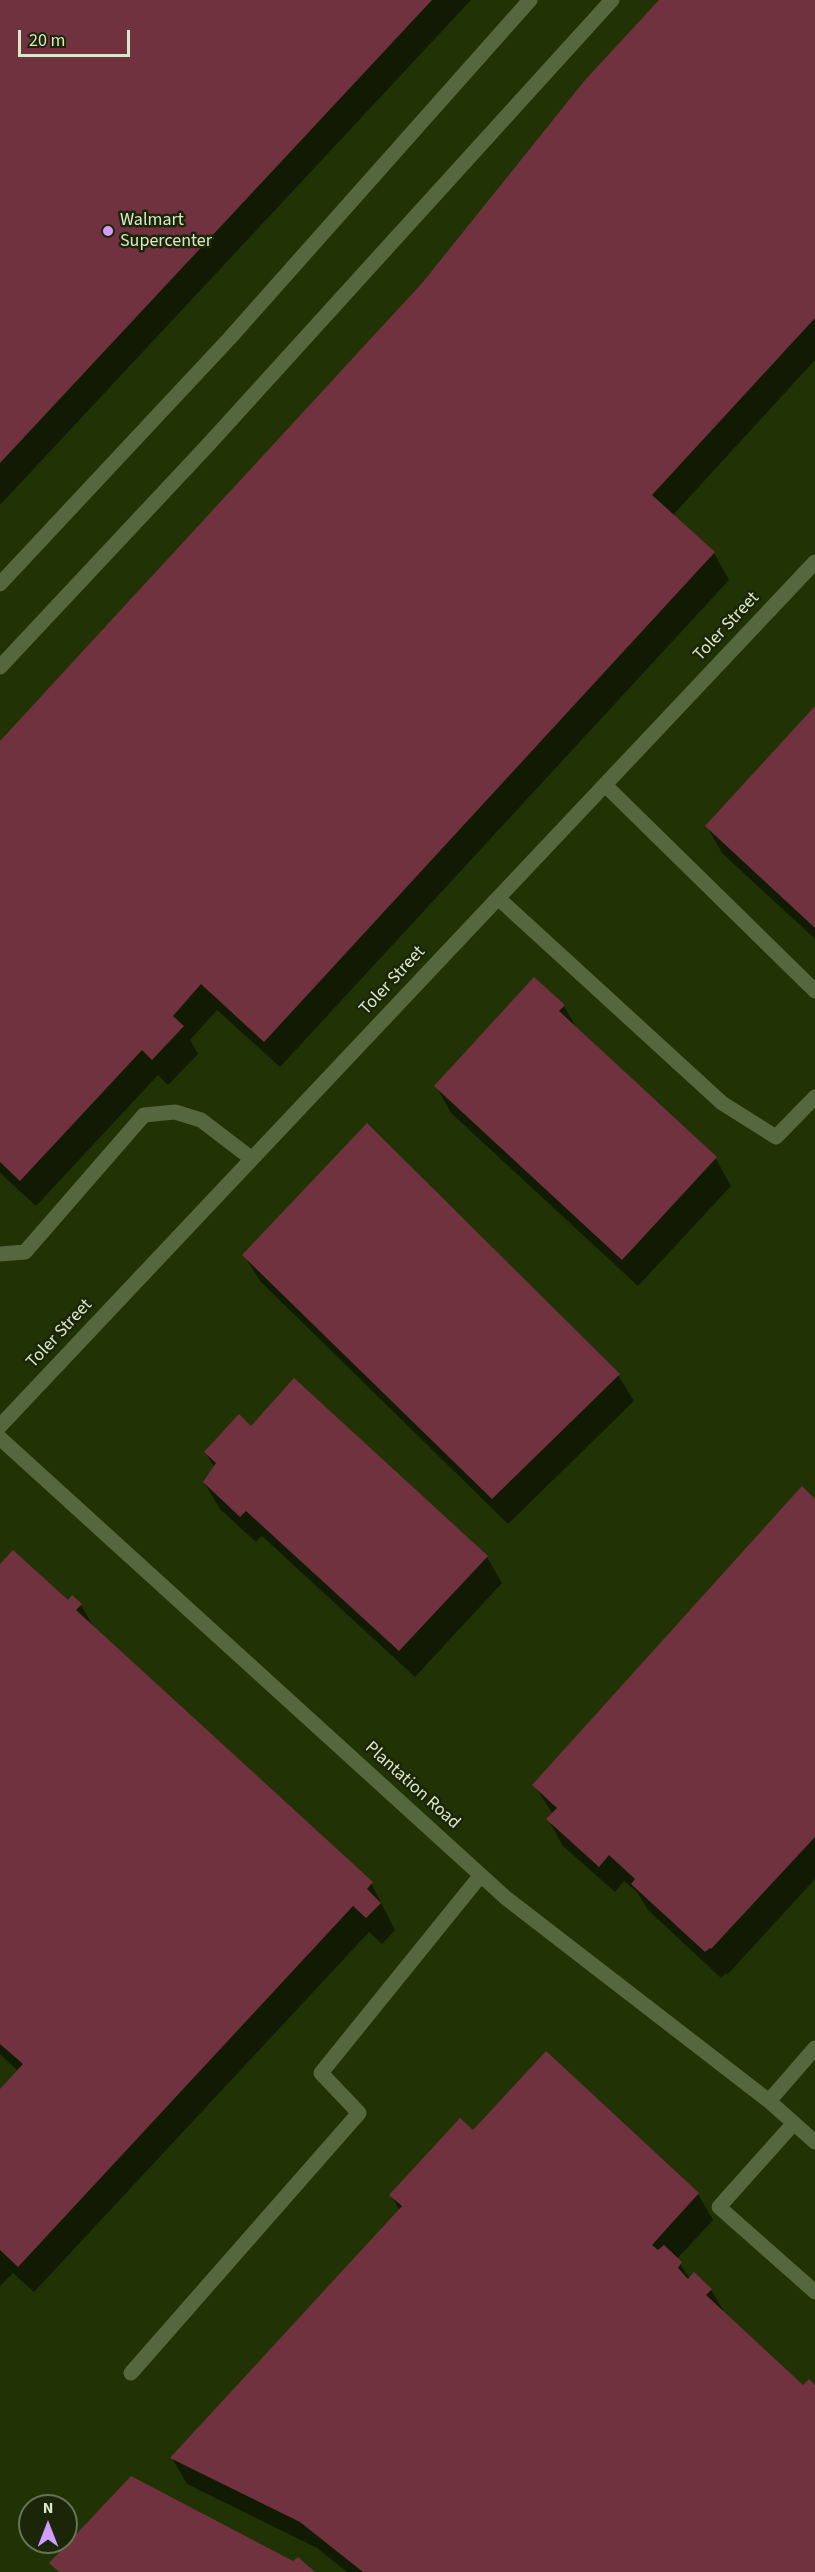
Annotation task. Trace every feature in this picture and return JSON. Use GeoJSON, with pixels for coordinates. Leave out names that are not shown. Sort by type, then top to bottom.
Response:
{"type":"FeatureCollection","features":[{"type":"Feature","properties":{"kind":"street"},"geometry":{"type":"LineString","coordinates":[[0,584],[229,339],[530,0]]}},
{"type":"Feature","properties":{"kind":"street"},"geometry":{"type":"LineString","coordinates":[[0,667],[208,445],[612,0]]}},
{"type":"Feature","properties":{"kind":"street","name":"Toler Street"},"geometry":{"type":"LineString","coordinates":[[0,1426],[815,562]]}},
{"type":"Feature","properties":{"kind":"street"},"geometry":{"type":"LineString","coordinates":[[605,785],[815,992]]}},
{"type":"Feature","properties":{"kind":"street"},"geometry":{"type":"LineString","coordinates":[[498,898],[722,1103],[776,1137],[815,1097]]}},
{"type":"Feature","properties":{"kind":"street"},"geometry":{"type":"LineString","coordinates":[[0,1254],[26,1252],[144,1115],[175,1112],[201,1120],[252,1159]]}},
{"type":"Feature","properties":{"kind":"street","name":"Plantation Road"},"geometry":{"type":"LineString","coordinates":[[0,1438],[506,1898],[769,2101],[815,2142]]}},
{"type":"Feature","properties":{"kind":"street"},"geometry":{"type":"LineString","coordinates":[[132,2373],[359,2113],[321,2073],[481,1875]]}},
{"type":"Feature","properties":{"kind":"street"},"geometry":{"type":"LineString","coordinates":[[769,2101],[815,2048]]}},
{"type":"Feature","properties":{"kind":"street"},"geometry":{"type":"LineString","coordinates":[[794,2123],[719,2207],[815,2292]]}},
{"type":"Feature","properties":{"kind":"building","name":"Walmart Supercenter"},"geometry":{"type":"Polygon","coordinates":[[[0,0],[432,0],[0,463],[0,0]]]}},
{"type":"Feature","properties":{"kind":"building"},"geometry":{"type":"Polygon","coordinates":[[[659,0],[815,0],[815,318],[652,495],[715,552],[264,1042],[201,984],[173,1016],[184,1026],[152,1060],[142,1050],[20,1181],[0,1162],[0,741],[423,282],[585,80],[659,0]]]}},
{"type":"Feature","properties":{"kind":"building"},"geometry":{"type":"Polygon","coordinates":[[[815,706],[815,928],[705,826],[815,706]]]}},
{"type":"Feature","properties":{"kind":"building"},"geometry":{"type":"Polygon","coordinates":[[[534,977],[565,1005],[559,1011],[717,1157],[622,1260],[434,1086],[534,977]]]}},
{"type":"Feature","properties":{"kind":"building"},"geometry":{"type":"Polygon","coordinates":[[[367,1123],[620,1374],[492,1499],[242,1255],[367,1123]]]}},
{"type":"Feature","properties":{"kind":"building"},"geometry":{"type":"Polygon","coordinates":[[[294,1378],[488,1556],[399,1651],[246,1511],[240,1517],[203,1482],[216,1463],[204,1452],[239,1414],[251,1426],[294,1378]]]}},
{"type":"Feature","properties":{"kind":"building"},"geometry":{"type":"Polygon","coordinates":[[[802,1486],[815,1499],[815,1837],[711,1949],[705,1952],[631,1884],[635,1879],[609,1855],[599,1867],[546,1819],[557,1808],[532,1785],[802,1486]]]}},
{"type":"Feature","properties":{"kind":"building"},"geometry":{"type":"Polygon","coordinates":[[[13,1550],[68,1600],[72,1595],[82,1604],[76,1610],[373,1882],[367,1889],[381,1903],[366,1918],[353,1906],[18,2267],[0,2250],[0,2089],[23,2064],[0,2044],[0,1564],[13,1550]]]}},
{"type":"Feature","properties":{"kind":"building"},"geometry":{"type":"Polygon","coordinates":[[[546,2051],[699,2193],[652,2245],[658,2250],[664,2245],[682,2262],[678,2268],[688,2279],[694,2272],[712,2289],[706,2295],[803,2385],[809,2379],[815,2385],[815,2572],[363,2572],[300,2522],[170,2458],[402,2206],[389,2195],[460,2118],[473,2130],[546,2051]]]}},
{"type":"Feature","properties":{"kind":"building"},"geometry":{"type":"Polygon","coordinates":[[[131,2476],[293,2561],[298,2557],[315,2572],[59,2572],[49,2563],[57,2554],[78,2554],[78,2532],[131,2476]]]}},
{"type":"Feature","properties":{"kind":"place","name":"Walmart Supercenter"},"geometry":{"type":"Point","coordinates":[108,231]}}]}
